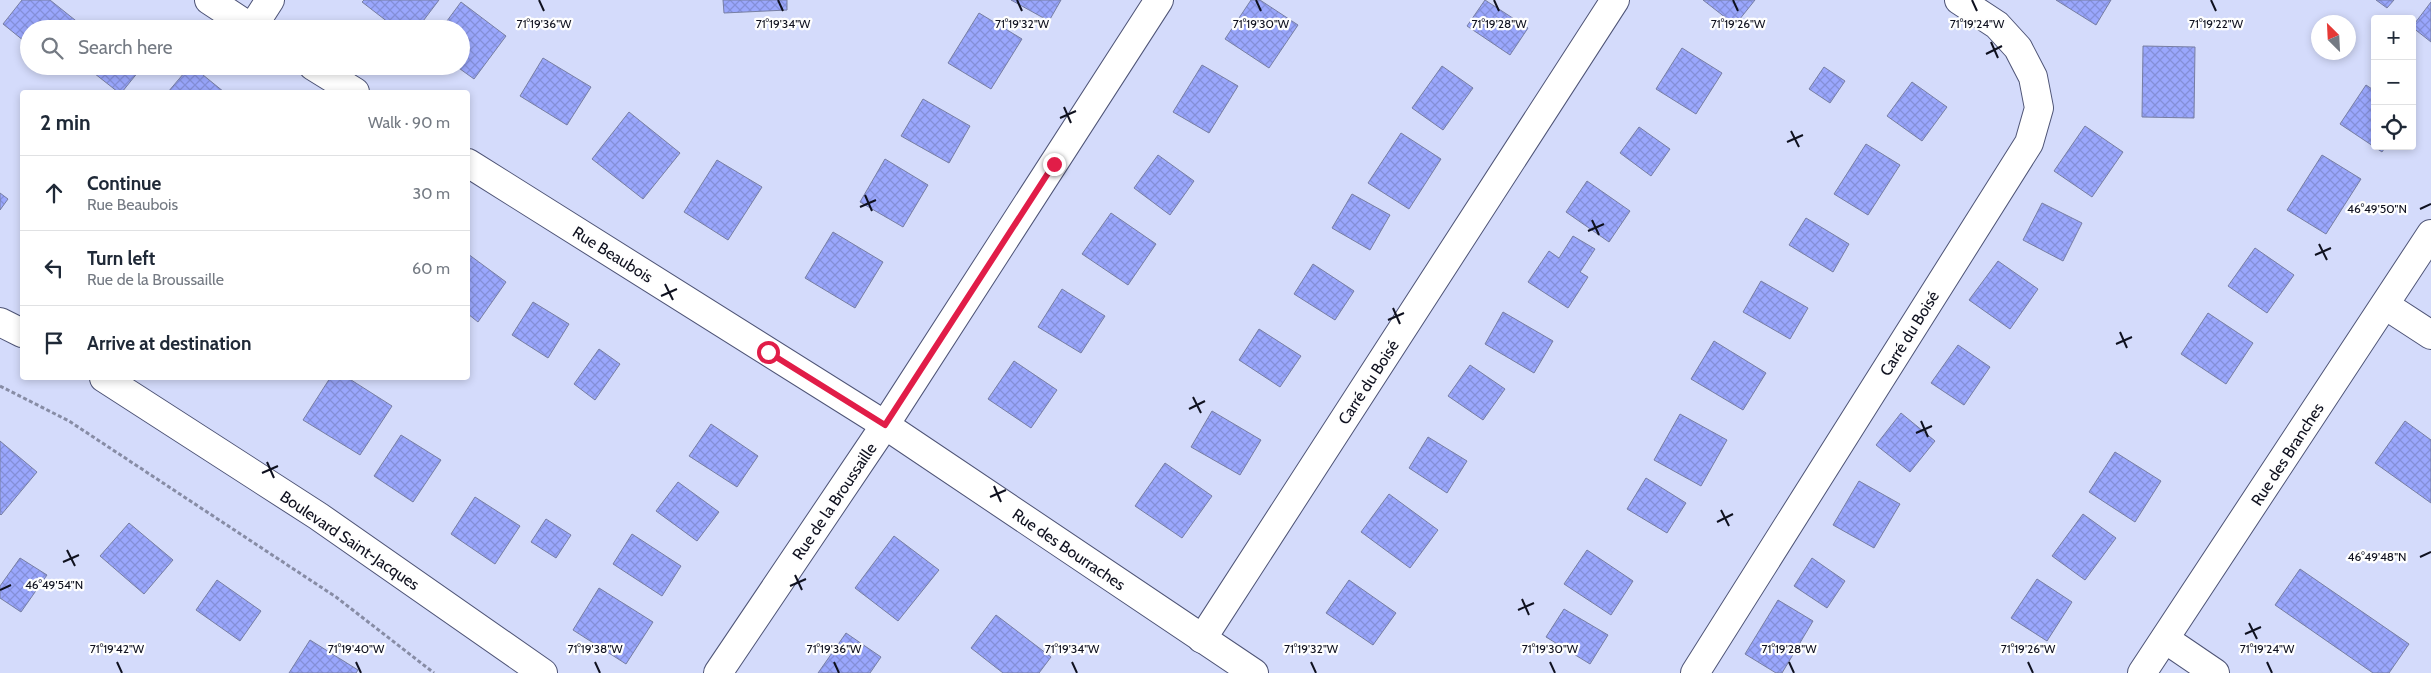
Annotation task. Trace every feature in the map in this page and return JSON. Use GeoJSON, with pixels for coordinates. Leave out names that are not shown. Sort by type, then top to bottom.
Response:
{"type":"FeatureCollection","features":[{"type":"Feature","properties":{"kind":"street"},"geometry":{"type":"LineString","coordinates":[[209,0],[240,20]]}},
{"type":"Feature","properties":{"kind":"street"},"geometry":{"type":"LineString","coordinates":[[257,20],[270,0]]}},
{"type":"Feature","properties":{"kind":"street","name":"Rue de la Broussaille"},"geometry":{"type":"LineString","coordinates":[[718,673],[885,425],[1159,0]]}},
{"type":"Feature","properties":{"kind":"street","name":"Carré du Boisé"},"geometry":{"type":"LineString","coordinates":[[1202,639],[1615,0]]}},
{"type":"Feature","properties":{"kind":"street","name":"Carré du Boisé"},"geometry":{"type":"LineString","coordinates":[[1695,673],[2029,143],[2039,108],[2033,77],[2018,48],[1997,24],[1959,0]]}},
{"type":"Feature","properties":{"kind":"street"},"geometry":{"type":"LineString","coordinates":[[328,75],[352,90]]}},
{"type":"Feature","properties":{"kind":"street","name":"Rue Beaubois"},"geometry":{"type":"LineString","coordinates":[[470,164],[885,425]]}},
{"type":"Feature","properties":{"kind":"street","name":"Rue des Branches"},"geometry":{"type":"LineString","coordinates":[[2142,673],[2431,234]]}},
{"type":"Feature","properties":{"kind":"street"},"geometry":{"type":"LineString","coordinates":[[2385,305],[2431,335]]}},
{"type":"Feature","properties":{"kind":"street"},"geometry":{"type":"LineString","coordinates":[[0,322],[20,332]]}},
{"type":"Feature","properties":{"kind":"street","name":"Boulevard Saint-Jacques"},"geometry":{"type":"LineString","coordinates":[[107,380],[318,516],[543,673]]}},
{"type":"Feature","properties":{"kind":"street","name":"Rue des Bourraches"},"geometry":{"type":"LineString","coordinates":[[885,425],[1254,673]]}},
{"type":"Feature","properties":{"kind":"street"},"geometry":{"type":"LineString","coordinates":[[2165,639],[2215,673]]}},
{"type":"Feature","properties":{"kind":"path"},"geometry":{"type":"LineString","coordinates":[[0,386],[69,421],[336,597],[434,673]]}},
{"type":"Feature","properties":{"kind":"building"},"geometry":{"type":"Polygon","coordinates":[[[22,0],[50,0],[75,20],[20,20],[20,38],[3,24],[22,0]]]}},
{"type":"Feature","properties":{"kind":"building"},"geometry":{"type":"Polygon","coordinates":[[[364,0],[439,0],[424,20],[385,20],[362,2],[364,0]]]}},
{"type":"Feature","properties":{"kind":"building"},"geometry":{"type":"Polygon","coordinates":[[[723,0],[787,0],[787,10],[724,13],[723,0]]]}},
{"type":"Feature","properties":{"kind":"building"},"geometry":{"type":"Polygon","coordinates":[[[1011,0],[1061,0],[1049,21],[1011,0]]]}},
{"type":"Feature","properties":{"kind":"building"},"geometry":{"type":"Polygon","coordinates":[[[1251,0],[1260,0],[1298,25],[1269,68],[1225,39],[1251,0]]]}},
{"type":"Feature","properties":{"kind":"building"},"geometry":{"type":"Polygon","coordinates":[[[1485,0],[1528,28],[1510,55],[1467,26],[1485,0]]]}},
{"type":"Feature","properties":{"kind":"building"},"geometry":{"type":"Polygon","coordinates":[[[1703,0],[1755,0],[1735,25],[1703,0]]]}},
{"type":"Feature","properties":{"kind":"building"},"geometry":{"type":"Polygon","coordinates":[[[2056,0],[2111,0],[2096,25],[2056,0]]]}},
{"type":"Feature","properties":{"kind":"building"},"geometry":{"type":"Polygon","coordinates":[[[2376,0],[2394,0],[2387,8],[2376,0]]]}},
{"type":"Feature","properties":{"kind":"building"},"geometry":{"type":"Polygon","coordinates":[[[461,2],[506,36],[474,79],[468,75],[470,75],[470,20],[448,20],[461,2]]]}},
{"type":"Feature","properties":{"kind":"building"},"geometry":{"type":"Polygon","coordinates":[[[2431,2],[2431,42],[2416,30],[2416,22],[2431,2]]]}},
{"type":"Feature","properties":{"kind":"building"},"geometry":{"type":"Polygon","coordinates":[[[979,13],[1022,39],[991,89],[948,63],[979,13]]]}},
{"type":"Feature","properties":{"kind":"building"},"geometry":{"type":"Polygon","coordinates":[[[2143,46],[2195,47],[2194,118],[2142,117],[2143,46]]]}},
{"type":"Feature","properties":{"kind":"building"},"geometry":{"type":"Polygon","coordinates":[[[1682,48],[1722,73],[1696,114],[1656,89],[1682,48]]]}},
{"type":"Feature","properties":{"kind":"building"},"geometry":{"type":"Polygon","coordinates":[[[543,58],[591,87],[567,125],[520,96],[543,58]]]}},
{"type":"Feature","properties":{"kind":"building"},"geometry":{"type":"Polygon","coordinates":[[[1202,65],[1238,86],[1209,133],[1173,112],[1202,65]]]}},
{"type":"Feature","properties":{"kind":"building"},"geometry":{"type":"Polygon","coordinates":[[[1442,66],[1473,88],[1443,130],[1412,108],[1442,66]]]}},
{"type":"Feature","properties":{"kind":"building"},"geometry":{"type":"Polygon","coordinates":[[[1824,67],[1845,81],[1830,103],[1809,89],[1824,67]]]}},
{"type":"Feature","properties":{"kind":"building"},"geometry":{"type":"Polygon","coordinates":[[[96,75],[136,75],[124,90],[115,90],[96,75]]]}},
{"type":"Feature","properties":{"kind":"building"},"geometry":{"type":"Polygon","coordinates":[[[182,75],[203,75],[222,90],[170,90],[182,75]]]}},
{"type":"Feature","properties":{"kind":"building"},"geometry":{"type":"Polygon","coordinates":[[[1912,82],[1947,107],[1922,141],[1887,116],[1912,82]]]}},
{"type":"Feature","properties":{"kind":"building"},"geometry":{"type":"Polygon","coordinates":[[[2366,85],[2371,88],[2371,145],[2340,124],[2366,85]]]}},
{"type":"Feature","properties":{"kind":"building"},"geometry":{"type":"Polygon","coordinates":[[[923,99],[970,126],[949,163],[901,136],[923,99]]]}},
{"type":"Feature","properties":{"kind":"building"},"geometry":{"type":"Polygon","coordinates":[[[629,112],[680,153],[643,199],[592,159],[629,112]]]}},
{"type":"Feature","properties":{"kind":"building"},"geometry":{"type":"Polygon","coordinates":[[[2085,126],[2123,152],[2092,197],[2054,171],[2085,126]]]}},
{"type":"Feature","properties":{"kind":"building"},"geometry":{"type":"Polygon","coordinates":[[[1639,127],[1670,149],[1651,176],[1620,153],[1639,127]]]}},
{"type":"Feature","properties":{"kind":"building"},"geometry":{"type":"Polygon","coordinates":[[[1401,133],[1441,159],[1409,209],[1368,183],[1401,133]]]}},
{"type":"Feature","properties":{"kind":"building"},"geometry":{"type":"Polygon","coordinates":[[[1866,144],[1900,165],[1868,215],[1834,194],[1866,144]]]}},
{"type":"Feature","properties":{"kind":"building"},"geometry":{"type":"Polygon","coordinates":[[[1158,155],[1194,181],[1170,215],[1134,188],[1158,155]]]}},
{"type":"Feature","properties":{"kind":"building"},"geometry":{"type":"Polygon","coordinates":[[[2322,155],[2361,179],[2326,234],[2287,210],[2322,155]]]}},
{"type":"Feature","properties":{"kind":"building"},"geometry":{"type":"Polygon","coordinates":[[[885,159],[928,185],[903,227],[860,202],[885,159]]]}},
{"type":"Feature","properties":{"kind":"building"},"geometry":{"type":"Polygon","coordinates":[[[717,160],[762,187],[728,240],[684,212],[717,160]]]}},
{"type":"Feature","properties":{"kind":"building"},"geometry":{"type":"Polygon","coordinates":[[[1587,181],[1630,211],[1609,242],[1566,212],[1587,181]]]}},
{"type":"Feature","properties":{"kind":"building"},"geometry":{"type":"Polygon","coordinates":[[[0,193],[8,199],[0,210],[0,193]]]}},
{"type":"Feature","properties":{"kind":"building"},"geometry":{"type":"Polygon","coordinates":[[[1352,194],[1390,215],[1370,250],[1332,228],[1352,194]]]}},
{"type":"Feature","properties":{"kind":"building"},"geometry":{"type":"Polygon","coordinates":[[[2042,203],[2082,223],[2063,261],[2023,240],[2042,203]]]}},
{"type":"Feature","properties":{"kind":"building"},"geometry":{"type":"Polygon","coordinates":[[[1111,213],[1156,244],[1128,285],[1082,254],[1111,213]]]}},
{"type":"Feature","properties":{"kind":"building"},"geometry":{"type":"Polygon","coordinates":[[[1806,218],[1849,244],[1833,272],[1789,245],[1806,218]]]}},
{"type":"Feature","properties":{"kind":"building"},"geometry":{"type":"Polygon","coordinates":[[[833,232],[883,262],[855,308],[805,278],[833,232]]]}},
{"type":"Feature","properties":{"kind":"building"},"geometry":{"type":"Polygon","coordinates":[[[1573,236],[1595,249],[1580,272],[1588,277],[1568,308],[1528,282],[1549,251],[1559,258],[1573,236]]]}},
{"type":"Feature","properties":{"kind":"building"},"geometry":{"type":"Polygon","coordinates":[[[2255,248],[2294,275],[2267,313],[2228,286],[2255,248]]]}},
{"type":"Feature","properties":{"kind":"building"},"geometry":{"type":"Polygon","coordinates":[[[470,255],[506,282],[478,322],[470,316],[470,255]]]}},
{"type":"Feature","properties":{"kind":"building"},"geometry":{"type":"Polygon","coordinates":[[[1998,261],[2038,289],[2010,329],[1969,300],[1998,261]]]}},
{"type":"Feature","properties":{"kind":"building"},"geometry":{"type":"Polygon","coordinates":[[[1313,264],[1354,291],[1335,320],[1294,294],[1313,264]]]}},
{"type":"Feature","properties":{"kind":"building"},"geometry":{"type":"Polygon","coordinates":[[[1761,281],[1808,308],[1790,339],[1743,312],[1761,281]]]}},
{"type":"Feature","properties":{"kind":"building"},"geometry":{"type":"Polygon","coordinates":[[[1062,289],[1105,316],[1081,353],[1038,327],[1062,289]]]}},
{"type":"Feature","properties":{"kind":"building"},"geometry":{"type":"Polygon","coordinates":[[[533,302],[569,324],[548,358],[512,335],[533,302]]]}},
{"type":"Feature","properties":{"kind":"building"},"geometry":{"type":"Polygon","coordinates":[[[1503,312],[1553,341],[1534,373],[1485,344],[1503,312]]]}},
{"type":"Feature","properties":{"kind":"building"},"geometry":{"type":"Polygon","coordinates":[[[2208,313],[2253,343],[2226,384],[2181,354],[2208,313]]]}},
{"type":"Feature","properties":{"kind":"building"},"geometry":{"type":"Polygon","coordinates":[[[1259,329],[1301,356],[1280,387],[1239,360],[1259,329]]]}},
{"type":"Feature","properties":{"kind":"building"},"geometry":{"type":"Polygon","coordinates":[[[1714,341],[1766,373],[1743,410],[1691,379],[1714,341]]]}},
{"type":"Feature","properties":{"kind":"building"},"geometry":{"type":"Polygon","coordinates":[[[1958,345],[1990,367],[1964,405],[1931,383],[1958,345]]]}},
{"type":"Feature","properties":{"kind":"building"},"geometry":{"type":"Polygon","coordinates":[[[599,349],[620,364],[595,400],[574,384],[599,349]]]}},
{"type":"Feature","properties":{"kind":"building"},"geometry":{"type":"Polygon","coordinates":[[[1014,361],[1057,390],[1031,428],[988,399],[1014,361]]]}},
{"type":"Feature","properties":{"kind":"building"},"geometry":{"type":"Polygon","coordinates":[[[1470,365],[1505,389],[1483,420],[1448,396],[1470,365]]]}},
{"type":"Feature","properties":{"kind":"building"},"geometry":{"type":"Polygon","coordinates":[[[329,380],[351,380],[392,406],[360,455],[303,420],[329,380]]]}},
{"type":"Feature","properties":{"kind":"building"},"geometry":{"type":"Polygon","coordinates":[[[1212,411],[1261,440],[1240,475],[1191,447],[1212,411]]]}},
{"type":"Feature","properties":{"kind":"building"},"geometry":{"type":"Polygon","coordinates":[[[1901,413],[1935,441],[1910,472],[1876,445],[1901,413]]]}},
{"type":"Feature","properties":{"kind":"building"},"geometry":{"type":"Polygon","coordinates":[[[1680,414],[1727,440],[1701,486],[1654,460],[1680,414]]]}},
{"type":"Feature","properties":{"kind":"building"},"geometry":{"type":"Polygon","coordinates":[[[2405,421],[2431,440],[2431,503],[2375,463],[2405,421]]]}},
{"type":"Feature","properties":{"kind":"building"},"geometry":{"type":"Polygon","coordinates":[[[711,424],[758,456],[737,487],[689,456],[711,424]]]}},
{"type":"Feature","properties":{"kind":"building"},"geometry":{"type":"Polygon","coordinates":[[[401,435],[441,460],[413,502],[374,476],[401,435]]]}},
{"type":"Feature","properties":{"kind":"building"},"geometry":{"type":"Polygon","coordinates":[[[1428,437],[1467,461],[1447,493],[1409,468],[1428,437]]]}},
{"type":"Feature","properties":{"kind":"building"},"geometry":{"type":"Polygon","coordinates":[[[0,441],[37,472],[1,515],[0,514],[0,441]]]}},
{"type":"Feature","properties":{"kind":"building"},"geometry":{"type":"Polygon","coordinates":[[[2115,452],[2161,481],[2135,522],[2089,492],[2115,452]]]}},
{"type":"Feature","properties":{"kind":"building"},"geometry":{"type":"Polygon","coordinates":[[[1165,463],[1212,496],[1182,538],[1135,506],[1165,463]]]}},
{"type":"Feature","properties":{"kind":"building"},"geometry":{"type":"Polygon","coordinates":[[[1646,478],[1686,503],[1667,533],[1627,509],[1646,478]]]}},
{"type":"Feature","properties":{"kind":"building"},"geometry":{"type":"Polygon","coordinates":[[[1859,481],[1900,504],[1874,548],[1833,525],[1859,481]]]}},
{"type":"Feature","properties":{"kind":"building"},"geometry":{"type":"Polygon","coordinates":[[[678,482],[719,512],[697,541],[656,511],[678,482]]]}},
{"type":"Feature","properties":{"kind":"building"},"geometry":{"type":"Polygon","coordinates":[[[1389,494],[1438,530],[1410,568],[1361,532],[1389,494]]]}},
{"type":"Feature","properties":{"kind":"building"},"geometry":{"type":"Polygon","coordinates":[[[475,497],[520,526],[495,564],[451,534],[475,497]]]}},
{"type":"Feature","properties":{"kind":"building"},"geometry":{"type":"Polygon","coordinates":[[[2083,514],[2116,538],[2085,580],[2052,556],[2083,514]]]}},
{"type":"Feature","properties":{"kind":"building"},"geometry":{"type":"Polygon","coordinates":[[[546,519],[571,535],[556,558],[531,542],[546,519]]]}},
{"type":"Feature","properties":{"kind":"building"},"geometry":{"type":"Polygon","coordinates":[[[129,523],[173,560],[144,594],[100,556],[129,523]]]}},
{"type":"Feature","properties":{"kind":"building"},"geometry":{"type":"Polygon","coordinates":[[[632,534],[681,566],[662,596],[613,564],[632,534]]]}},
{"type":"Feature","properties":{"kind":"building"},"geometry":{"type":"Polygon","coordinates":[[[894,536],[939,570],[898,621],[855,588],[894,536]]]}},
{"type":"Feature","properties":{"kind":"building"},"geometry":{"type":"Polygon","coordinates":[[[1587,550],[1633,581],[1611,615],[1564,584],[1587,550]]]}},
{"type":"Feature","properties":{"kind":"building"},"geometry":{"type":"Polygon","coordinates":[[[20,558],[47,575],[21,612],[0,598],[0,586],[20,558]]]}},
{"type":"Feature","properties":{"kind":"building"},"geometry":{"type":"Polygon","coordinates":[[[1812,558],[1845,581],[1827,608],[1794,586],[1812,558]]]}},
{"type":"Feature","properties":{"kind":"building"},"geometry":{"type":"Polygon","coordinates":[[[2300,569],[2409,644],[2389,673],[2373,673],[2275,605],[2300,569]]]}},
{"type":"Feature","properties":{"kind":"building"},"geometry":{"type":"Polygon","coordinates":[[[2037,579],[2072,602],[2047,641],[2011,618],[2037,579]]]}},
{"type":"Feature","properties":{"kind":"building"},"geometry":{"type":"Polygon","coordinates":[[[217,580],[261,611],[240,641],[196,610],[217,580]]]}},
{"type":"Feature","properties":{"kind":"building"},"geometry":{"type":"Polygon","coordinates":[[[1349,580],[1396,613],[1373,645],[1326,613],[1349,580]]]}},
{"type":"Feature","properties":{"kind":"building"},"geometry":{"type":"Polygon","coordinates":[[[599,588],[653,622],[626,664],[573,630],[599,588]]]}},
{"type":"Feature","properties":{"kind":"building"},"geometry":{"type":"Polygon","coordinates":[[[1778,600],[1813,621],[1782,673],[1776,673],[1745,654],[1778,600]]]}},
{"type":"Feature","properties":{"kind":"building"},"geometry":{"type":"Polygon","coordinates":[[[1564,609],[1608,635],[1590,664],[1546,637],[1564,609]]]}},
{"type":"Feature","properties":{"kind":"building"},"geometry":{"type":"Polygon","coordinates":[[[996,615],[1051,657],[1039,673],[1003,673],[971,648],[996,615]]]}},
{"type":"Feature","properties":{"kind":"building"},"geometry":{"type":"Polygon","coordinates":[[[846,633],[881,657],[870,673],[818,673],[846,633]]]}},
{"type":"Feature","properties":{"kind":"building"},"geometry":{"type":"Polygon","coordinates":[[[310,640],[358,670],[356,673],[289,673],[310,640]]]}},
{"type":"Feature","properties":{"kind":"route"},"geometry":{"type":"LineString","coordinates":[[768,352],[885,425],[1054,164]]}}]}
